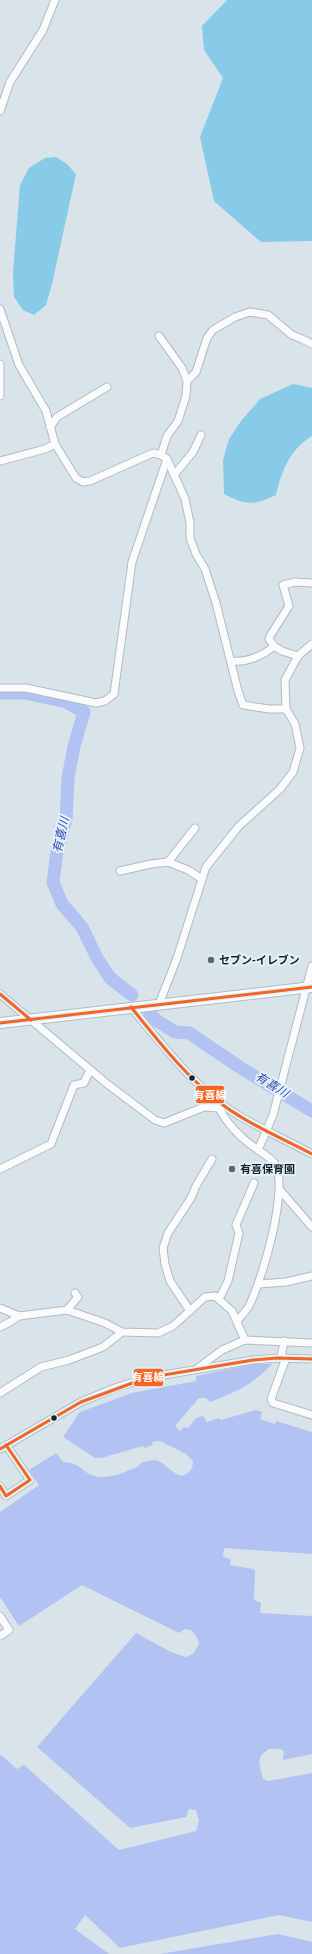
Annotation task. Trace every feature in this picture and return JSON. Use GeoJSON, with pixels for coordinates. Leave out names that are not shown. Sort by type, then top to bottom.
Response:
{"type":"FeatureCollection","features":[{"type":"Feature","properties":{"kind":"highway"},"geometry":{"type":"LineString","coordinates":[[0,1023],[309,988]]}},
{"type":"Feature","properties":{"kind":"street"},"geometry":{"type":"LineString","coordinates":[[0,111],[10,82],[43,30],[55,0]]}},
{"type":"Feature","properties":{"kind":"street"},"geometry":{"type":"LineString","coordinates":[[0,309],[19,364],[46,411],[55,444],[76,478],[83,482],[90,481],[153,453],[164,457],[185,499],[190,523],[190,538],[196,554],[205,569],[243,705],[269,709],[286,709]]}},
{"type":"Feature","properties":{"kind":"street"},"geometry":{"type":"LineString","coordinates":[[187,381],[196,372],[207,338],[213,330],[235,317],[250,312],[268,315],[292,335],[302,338],[312,344]]}},
{"type":"Feature","properties":{"kind":"street"},"geometry":{"type":"LineString","coordinates":[[0,688],[26,688],[96,703],[105,701],[114,694],[132,562],[164,457],[167,436],[178,421],[186,396],[187,381],[182,368],[159,336]]}},
{"type":"Feature","properties":{"kind":"street"},"geometry":{"type":"LineString","coordinates":[[0,364],[0,396]]}},
{"type":"Feature","properties":{"kind":"street"},"geometry":{"type":"LineString","coordinates":[[50,427],[57,417],[107,387]]}},
{"type":"Feature","properties":{"kind":"street"},"geometry":{"type":"LineString","coordinates":[[174,475],[193,452],[201,435]]}},
{"type":"Feature","properties":{"kind":"street"},"geometry":{"type":"LineString","coordinates":[[0,461],[45,449],[55,444]]}},
{"type":"Feature","properties":{"kind":"street"},"geometry":{"type":"LineString","coordinates":[[298,656],[282,652],[274,646],[269,639],[289,606],[283,585],[295,582],[312,583]]}},
{"type":"Feature","properties":{"kind":"street"},"geometry":{"type":"LineString","coordinates":[[159,1004],[177,958],[206,867],[239,826],[280,789],[293,772],[300,748],[295,724],[286,709],[285,680],[298,656],[312,644]]}},
{"type":"Feature","properties":{"kind":"street"},"geometry":{"type":"LineString","coordinates":[[231,661],[238,662],[266,653],[274,646]]}},
{"type":"Feature","properties":{"kind":"street"},"geometry":{"type":"LineString","coordinates":[[168,862],[195,828]]}},
{"type":"Feature","properties":{"kind":"street"},"geometry":{"type":"LineString","coordinates":[[120,872],[151,864],[168,862],[188,870],[202,879]]}},
{"type":"Feature","properties":{"kind":"street"},"geometry":{"type":"LineString","coordinates":[[258,1150],[273,1114],[285,1066],[309,988],[312,966]]}},
{"type":"Feature","properties":{"kind":"street"},"geometry":{"type":"LineString","coordinates":[[0,994],[90,1070],[132,1104],[155,1120],[164,1123],[204,1107],[221,1106],[312,1154]]}},
{"type":"Feature","properties":{"kind":"street"},"geometry":{"type":"LineString","coordinates":[[131,1007],[201,1086],[221,1106],[235,1131],[244,1141],[274,1162],[280,1190],[278,1206],[259,1284],[249,1306],[238,1320]]}},
{"type":"Feature","properties":{"kind":"street"},"geometry":{"type":"LineString","coordinates":[[0,1169],[51,1144],[74,1085],[84,1083],[90,1070]]}},
{"type":"Feature","properties":{"kind":"street"},"geometry":{"type":"LineString","coordinates":[[190,1312],[170,1281],[165,1264],[163,1248],[168,1232],[191,1198],[196,1186],[212,1159]]}},
{"type":"Feature","properties":{"kind":"street"},"geometry":{"type":"LineString","coordinates":[[219,1299],[228,1280],[239,1232],[236,1225],[254,1183]]}},
{"type":"Feature","properties":{"kind":"street"},"geometry":{"type":"LineString","coordinates":[[280,1190],[312,1227]]}},
{"type":"Feature","properties":{"kind":"street"},"geometry":{"type":"LineString","coordinates":[[259,1284],[286,1282],[312,1276]]}},
{"type":"Feature","properties":{"kind":"street"},"geometry":{"type":"LineString","coordinates":[[68,1310],[78,1297],[75,1293]]}},
{"type":"Feature","properties":{"kind":"street"},"geometry":{"type":"LineString","coordinates":[[0,1327],[19,1316],[68,1310],[105,1323],[122,1332],[158,1333],[173,1326],[205,1297],[215,1296],[232,1311],[238,1320],[245,1340]]}},
{"type":"Feature","properties":{"kind":"street"},"geometry":{"type":"LineString","coordinates":[[0,1308],[19,1316]]}},
{"type":"Feature","properties":{"kind":"street"},"geometry":{"type":"LineString","coordinates":[[0,1393],[41,1366],[69,1360],[104,1347],[122,1332]]}},
{"type":"Feature","properties":{"kind":"street"},"geometry":{"type":"LineString","coordinates":[[197,1370],[222,1350],[245,1340],[312,1343]]}},
{"type":"Feature","properties":{"kind":"street"},"geometry":{"type":"LineString","coordinates":[[284,1341],[283,1358],[271,1399],[272,1403],[312,1415]]}},
{"type":"Feature","properties":{"kind":"street"},"geometry":{"type":"LineString","coordinates":[[0,1486],[3,1498],[30,1480],[3,1447],[81,1402],[115,1388],[146,1378],[253,1360],[283,1358],[312,1359]]}},
{"type":"Feature","properties":{"kind":"street"},"geometry":{"type":"LineString","coordinates":[[0,1616],[9,1630],[0,1636]]}},
{"type":"Feature","properties":{"kind":"shaded area"},"geometry":{"type":"Polygon","coordinates":[[[227,0],[312,0],[312,241],[261,242],[214,201],[200,137],[223,78],[204,50],[202,26],[227,0]]]}},
{"type":"Feature","properties":{"kind":"shaded area"},"geometry":{"type":"Polygon","coordinates":[[[56,157],[67,164],[76,174],[46,305],[34,315],[23,310],[14,297],[13,272],[20,185],[29,168],[45,158],[56,157]]]}},
{"type":"Feature","properties":{"kind":"shaded area"},"geometry":{"type":"Polygon","coordinates":[[[293,384],[312,388],[312,436],[292,454],[284,469],[276,495],[268,499],[249,503],[224,494],[223,460],[229,439],[241,421],[260,399],[293,384]]]}},
{"type":"Feature","properties":{"kind":"shaded area"},"geometry":{"type":"Polygon","coordinates":[[[254,1364],[272,1364],[257,1378],[236,1391],[210,1402],[206,1398],[199,1398],[175,1426],[180,1431],[184,1427],[188,1428],[196,1418],[203,1416],[207,1422],[219,1418],[221,1420],[256,1410],[262,1412],[260,1419],[275,1424],[276,1421],[312,1432],[312,1554],[224,1548],[223,1557],[231,1559],[230,1565],[253,1569],[255,1571],[254,1600],[261,1603],[260,1613],[312,1616],[312,1954],[0,1954],[0,1754],[17,1769],[24,1765],[119,1850],[196,1831],[199,1821],[196,1810],[189,1809],[186,1817],[130,1828],[37,1747],[136,1633],[173,1653],[186,1657],[193,1654],[199,1644],[197,1637],[191,1630],[185,1629],[179,1633],[82,1585],[19,1626],[0,1597],[0,1512],[39,1485],[29,1470],[56,1453],[63,1462],[76,1465],[95,1476],[104,1477],[117,1475],[140,1465],[141,1463],[154,1460],[180,1475],[185,1475],[191,1470],[193,1461],[186,1454],[160,1441],[152,1442],[153,1445],[144,1448],[143,1446],[101,1458],[95,1458],[63,1437],[80,1412],[132,1393],[196,1381],[196,1376],[254,1364]]]}},
{"type":"Feature","properties":{"kind":"pier"},"geometry":{"type":"Polygon","coordinates":[[[269,1749],[280,1749],[284,1751],[283,1760],[312,1754],[312,1773],[268,1781],[263,1779],[259,1763],[261,1755],[269,1749]]]}},
{"type":"Feature","properties":{"kind":"pier"},"geometry":{"type":"Polygon","coordinates":[[[85,1915],[120,1948],[279,1915],[312,1922],[312,1942],[278,1934],[160,1954],[109,1954],[75,1929],[85,1915]]]}},
{"type":"Feature","properties":{"kind":"waterway","name":"有喜川"},"geometry":{"type":"LineString","coordinates":[[0,693],[25,693],[66,702],[84,712],[74,746],[68,778],[66,819],[57,852],[53,882],[62,904],[82,927],[97,958],[110,978],[132,995]]}},
{"type":"Feature","properties":{"kind":"waterway","name":"有喜川"},"geometry":{"type":"LineString","coordinates":[[150,1013],[156,1020],[175,1032],[189,1033],[241,1068],[312,1111]]}},
{"type":"Feature","properties":{"kind":"transit line","name":"有喜線"},"geometry":{"type":"LineString","coordinates":[[0,1023],[312,987]]}},
{"type":"Feature","properties":{"kind":"transit line","name":"有喜線"},"geometry":{"type":"LineString","coordinates":[[0,994],[31,1020]]}},
{"type":"Feature","properties":{"kind":"transit line","name":"有喜線"},"geometry":{"type":"LineString","coordinates":[[131,1007],[185,1071],[223,1105],[244,1119],[312,1154]]}},
{"type":"Feature","properties":{"kind":"transit line","name":"有喜線"},"geometry":{"type":"LineString","coordinates":[[0,1449],[81,1402],[146,1378],[253,1360],[277,1358],[312,1359]]}},
{"type":"Feature","properties":{"kind":"transit line","name":"有喜線"},"geometry":{"type":"LineString","coordinates":[[0,1486],[6,1496],[30,1480],[6,1445]]}},
{"type":"Feature","properties":{"kind":"place","name":"セブン-イレブン"},"geometry":{"type":"Point","coordinates":[211,960]}},
{"type":"Feature","properties":{"kind":"place","name":"有喜保育園"},"geometry":{"type":"Point","coordinates":[232,1169]}}]}
